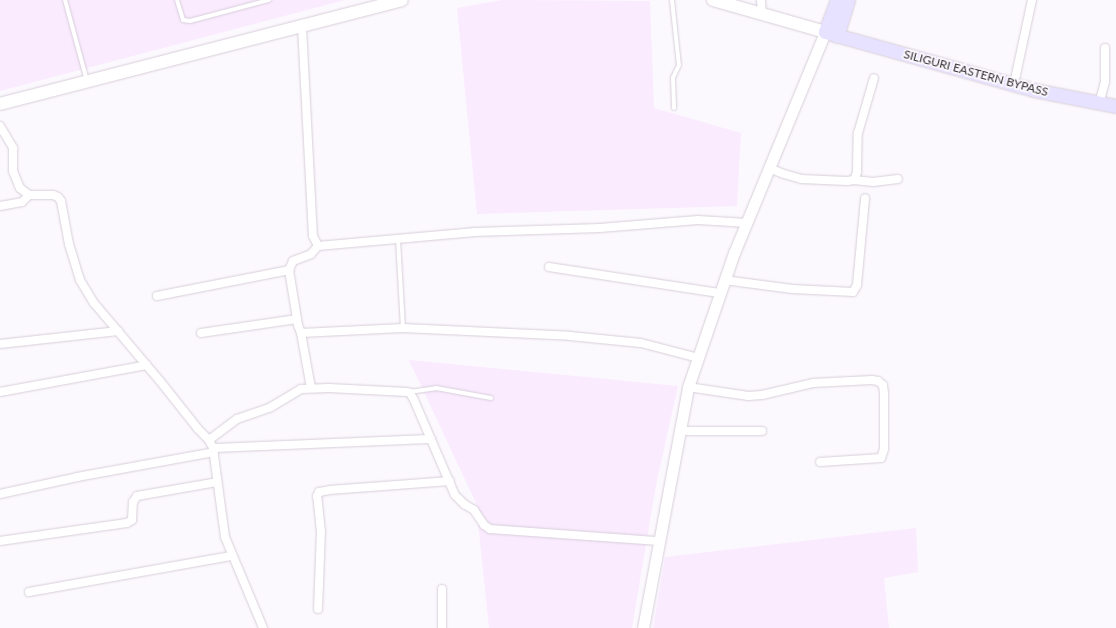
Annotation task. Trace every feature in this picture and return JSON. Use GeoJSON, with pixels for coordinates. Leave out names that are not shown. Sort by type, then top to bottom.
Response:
{"type":"FeatureCollection","features":[{"type":"Feature","properties":{"kind":"main road"},"geometry":{"type":"LineString","coordinates":[[0,104],[402,0]]}},
{"type":"Feature","properties":{"kind":"main road"},"geometry":{"type":"LineString","coordinates":[[713,0],[831,34]]}},
{"type":"Feature","properties":{"kind":"main road"},"geometry":{"type":"LineString","coordinates":[[831,34],[837,0]]}},
{"type":"Feature","properties":{"kind":"main road"},"geometry":{"type":"LineString","coordinates":[[831,34],[848,0]]}},
{"type":"Feature","properties":{"kind":"main road","name":"SILIGURI EASTERN BYPASS"},"geometry":{"type":"LineString","coordinates":[[831,34],[1014,84],[1099,104],[1116,106]]}},
{"type":"Feature","properties":{"kind":"street"},"geometry":{"type":"LineString","coordinates":[[761,0],[762,14]]}},
{"type":"Feature","properties":{"kind":"street"},"geometry":{"type":"LineString","coordinates":[[1014,84],[1032,0]]}},
{"type":"Feature","properties":{"kind":"street"},"geometry":{"type":"LineString","coordinates":[[302,27],[314,236],[318,246]]}},
{"type":"Feature","properties":{"kind":"street"},"geometry":{"type":"LineString","coordinates":[[643,628],[688,387],[724,280],[769,168],[831,34]]}},
{"type":"Feature","properties":{"kind":"street"},"geometry":{"type":"LineString","coordinates":[[1099,104],[1105,82],[1105,48]]}},
{"type":"Feature","properties":{"kind":"street"},"geometry":{"type":"LineString","coordinates":[[854,180],[857,172],[858,134],[874,78]]}},
{"type":"Feature","properties":{"kind":"street"},"geometry":{"type":"LineString","coordinates":[[0,126],[13,148],[13,171],[15,180],[20,188],[29,195],[58,197],[69,244],[80,280],[94,303],[147,365],[198,429],[209,440],[213,450],[225,537],[231,556],[263,628]]}},
{"type":"Feature","properties":{"kind":"street"},"geometry":{"type":"LineString","coordinates":[[769,168],[784,174],[801,178],[873,182],[898,179]]}},
{"type":"Feature","properties":{"kind":"street"},"geometry":{"type":"LineString","coordinates":[[0,206],[18,204],[25,200],[29,195]]}},
{"type":"Feature","properties":{"kind":"street"},"geometry":{"type":"LineString","coordinates":[[724,280],[792,289],[853,292],[857,285],[865,198]]}},
{"type":"Feature","properties":{"kind":"street"},"geometry":{"type":"LineString","coordinates":[[311,388],[289,270],[293,261],[311,254],[318,246],[475,232],[600,228],[698,220],[747,223]]}},
{"type":"Feature","properties":{"kind":"street"},"geometry":{"type":"LineString","coordinates":[[549,267],[720,293]]}},
{"type":"Feature","properties":{"kind":"street"},"geometry":{"type":"LineString","coordinates":[[157,296],[289,270]]}},
{"type":"Feature","properties":{"kind":"street"},"geometry":{"type":"LineString","coordinates":[[201,333],[297,319]]}},
{"type":"Feature","properties":{"kind":"street"},"geometry":{"type":"LineString","coordinates":[[301,334],[403,328],[586,337],[641,343],[698,358]]}},
{"type":"Feature","properties":{"kind":"street"},"geometry":{"type":"LineString","coordinates":[[0,344],[118,331]]}},
{"type":"Feature","properties":{"kind":"street"},"geometry":{"type":"LineString","coordinates":[[0,392],[147,365]]}},
{"type":"Feature","properties":{"kind":"street"},"geometry":{"type":"LineString","coordinates":[[688,387],[748,396],[762,395],[813,383],[878,381],[883,385],[884,392],[884,449],[881,458],[820,462]]}},
{"type":"Feature","properties":{"kind":"street"},"geometry":{"type":"LineString","coordinates":[[209,440],[237,420],[271,407],[301,390],[311,388],[408,392],[414,400],[458,499],[474,510],[484,525],[490,529],[659,541]]}},
{"type":"Feature","properties":{"kind":"street"},"geometry":{"type":"LineString","coordinates":[[679,431],[762,432]]}},
{"type":"Feature","properties":{"kind":"street"},"geometry":{"type":"LineString","coordinates":[[0,494],[213,450],[431,439]]}},
{"type":"Feature","properties":{"kind":"street"},"geometry":{"type":"LineString","coordinates":[[318,610],[321,532],[319,492],[450,481]]}},
{"type":"Feature","properties":{"kind":"street"},"geometry":{"type":"LineString","coordinates":[[0,541],[130,522],[132,518],[133,502],[137,496],[217,482]]}},
{"type":"Feature","properties":{"kind":"street"},"geometry":{"type":"LineString","coordinates":[[29,592],[231,556]]}},
{"type":"Feature","properties":{"kind":"street"},"geometry":{"type":"LineString","coordinates":[[442,589],[442,628]]}},
{"type":"Feature","properties":{"kind":"lane"},"geometry":{"type":"LineString","coordinates":[[65,0],[87,82]]}},
{"type":"Feature","properties":{"kind":"lane"},"geometry":{"type":"LineString","coordinates":[[177,0],[183,20],[190,21],[269,0]]}},
{"type":"Feature","properties":{"kind":"lane"},"geometry":{"type":"LineString","coordinates":[[672,0],[679,65],[673,78],[674,108]]}},
{"type":"Feature","properties":{"kind":"lane"},"geometry":{"type":"LineString","coordinates":[[398,239],[403,328]]}},
{"type":"Feature","properties":{"kind":"lane"},"geometry":{"type":"LineString","coordinates":[[408,392],[436,388],[491,398]]}},
{"type":"Feature","properties":{"kind":"shaded area"},"geometry":{"type":"Polygon","coordinates":[[[0,0],[345,0],[0,91],[0,0]]]}},
{"type":"Feature","properties":{"kind":"shaded area"},"geometry":{"type":"Polygon","coordinates":[[[502,0],[650,1],[654,108],[741,133],[737,206],[477,214],[457,8],[502,0]]]}},
{"type":"Feature","properties":{"kind":"shaded area"},"geometry":{"type":"Polygon","coordinates":[[[409,360],[678,386],[656,485],[632,628],[489,628],[476,503],[409,360]]]}},
{"type":"Feature","properties":{"kind":"shaded area"},"geometry":{"type":"Polygon","coordinates":[[[916,528],[918,572],[884,578],[889,628],[653,628],[665,557],[916,528]]]}}]}
